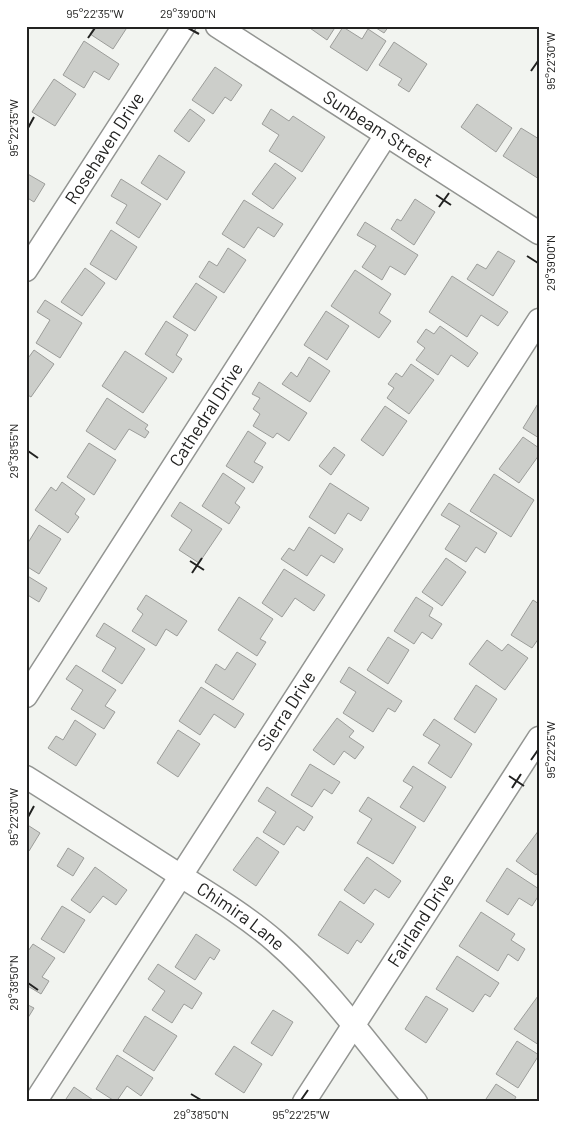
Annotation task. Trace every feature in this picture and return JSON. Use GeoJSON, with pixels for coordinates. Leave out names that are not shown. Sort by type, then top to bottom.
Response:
{"type":"FeatureCollection","features":[{"type":"Feature","properties":{"kind":"street","name":"Rosehaven Drive"},"geometry":{"type":"LineString","coordinates":[[26,270],[184,26]]}},
{"type":"Feature","properties":{"kind":"street","name":"Sunbeam Street"},"geometry":{"type":"LineString","coordinates":[[216,26],[539,232]]}},
{"type":"Feature","properties":{"kind":"street","name":"Cathedral Drive"},"geometry":{"type":"LineString","coordinates":[[26,696],[386,135]]}},
{"type":"Feature","properties":{"kind":"street","name":"Sierra Drive"},"geometry":{"type":"LineString","coordinates":[[35,1102],[539,320]]}},
{"type":"Feature","properties":{"kind":"street","name":"Fairland Drive"},"geometry":{"type":"LineString","coordinates":[[304,1102],[539,738]]}},
{"type":"Feature","properties":{"kind":"street","name":"Chimira Lane"},"geometry":{"type":"LineString","coordinates":[[26,777],[233,909],[276,942],[314,979],[354,1024],[416,1102]]}},
{"type":"Feature","properties":{"kind":"building"},"geometry":{"type":"Polygon","coordinates":[[[95,26],[128,26],[113,49],[90,34],[95,26]]]}},
{"type":"Feature","properties":{"kind":"building"},"geometry":{"type":"Polygon","coordinates":[[[307,26],[336,26],[327,40],[307,26]]]}},
{"type":"Feature","properties":{"kind":"building"},"geometry":{"type":"Polygon","coordinates":[[[373,26],[389,26],[384,33],[373,26]]]}},
{"type":"Feature","properties":{"kind":"building"},"geometry":{"type":"Polygon","coordinates":[[[343,27],[362,39],[368,29],[386,41],[367,71],[330,47],[343,27]]]}},
{"type":"Feature","properties":{"kind":"building"},"geometry":{"type":"Polygon","coordinates":[[[84,41],[119,64],[109,80],[94,71],[84,88],[63,75],[84,41]]]}},
{"type":"Feature","properties":{"kind":"building"},"geometry":{"type":"Polygon","coordinates":[[[394,42],[427,64],[409,92],[398,85],[402,79],[379,65],[394,42]]]}},
{"type":"Feature","properties":{"kind":"building"},"geometry":{"type":"Polygon","coordinates":[[[215,67],[242,85],[231,101],[225,97],[213,114],[192,100],[215,67]]]}},
{"type":"Feature","properties":{"kind":"building"},"geometry":{"type":"Polygon","coordinates":[[[54,79],[76,94],[55,126],[32,112],[54,79]]]}},
{"type":"Feature","properties":{"kind":"building"},"geometry":{"type":"Polygon","coordinates":[[[477,104],[512,128],[496,152],[461,127],[477,104]]]}},
{"type":"Feature","properties":{"kind":"building"},"geometry":{"type":"Polygon","coordinates":[[[190,109],[205,120],[189,142],[174,131],[190,109]]]}},
{"type":"Feature","properties":{"kind":"building"},"geometry":{"type":"Polygon","coordinates":[[[271,109],[289,121],[293,116],[325,137],[302,172],[269,151],[279,135],[262,124],[271,109]]]}},
{"type":"Feature","properties":{"kind":"building"},"geometry":{"type":"Polygon","coordinates":[[[521,128],[539,139],[539,179],[503,156],[521,128]]]}},
{"type":"Feature","properties":{"kind":"building"},"geometry":{"type":"Polygon","coordinates":[[[159,155],[185,172],[167,200],[141,183],[159,155]]]}},
{"type":"Feature","properties":{"kind":"building"},"geometry":{"type":"Polygon","coordinates":[[[275,163],[296,178],[273,209],[252,194],[275,163]]]}},
{"type":"Feature","properties":{"kind":"building"},"geometry":{"type":"Polygon","coordinates":[[[26,173],[45,184],[34,202],[26,197],[26,173]]]}},
{"type":"Feature","properties":{"kind":"building"},"geometry":{"type":"Polygon","coordinates":[[[121,179],[161,204],[139,238],[116,223],[127,205],[111,196],[121,179]]]}},
{"type":"Feature","properties":{"kind":"building"},"geometry":{"type":"Polygon","coordinates":[[[415,199],[435,212],[414,245],[391,229],[397,219],[401,221],[415,199]]]}},
{"type":"Feature","properties":{"kind":"building"},"geometry":{"type":"Polygon","coordinates":[[[244,200],[283,224],[274,237],[258,227],[244,248],[222,234],[244,200]]]}},
{"type":"Feature","properties":{"kind":"building"},"geometry":{"type":"Polygon","coordinates":[[[365,222],[418,255],[405,275],[390,266],[382,280],[362,267],[376,246],[357,235],[365,222]]]}},
{"type":"Feature","properties":{"kind":"building"},"geometry":{"type":"Polygon","coordinates":[[[111,230],[137,247],[116,280],[90,264],[111,230]]]}},
{"type":"Feature","properties":{"kind":"building"},"geometry":{"type":"Polygon","coordinates":[[[228,248],[246,260],[224,293],[199,277],[209,261],[217,266],[228,248]]]}},
{"type":"Feature","properties":{"kind":"building"},"geometry":{"type":"Polygon","coordinates":[[[498,251],[515,261],[493,296],[467,279],[477,264],[486,269],[498,251]]]}},
{"type":"Feature","properties":{"kind":"building"},"geometry":{"type":"Polygon","coordinates":[[[85,268],[105,283],[82,316],[61,302],[85,268]]]}},
{"type":"Feature","properties":{"kind":"building"},"geometry":{"type":"Polygon","coordinates":[[[355,270],[391,294],[379,313],[391,321],[379,338],[331,306],[355,270]]]}},
{"type":"Feature","properties":{"kind":"building"},"geometry":{"type":"Polygon","coordinates":[[[452,276],[508,312],[498,326],[481,315],[467,337],[429,312],[452,276]]]}},
{"type":"Feature","properties":{"kind":"building"},"geometry":{"type":"Polygon","coordinates":[[[196,283],[217,297],[195,331],[173,317],[196,283]]]}},
{"type":"Feature","properties":{"kind":"building"},"geometry":{"type":"Polygon","coordinates":[[[45,300],[82,323],[60,358],[36,343],[50,320],[37,312],[45,300]]]}},
{"type":"Feature","properties":{"kind":"building"},"geometry":{"type":"Polygon","coordinates":[[[326,311],[349,326],[327,360],[304,345],[326,311]]]}},
{"type":"Feature","properties":{"kind":"building"},"geometry":{"type":"Polygon","coordinates":[[[166,321],[188,335],[176,355],[182,359],[173,373],[145,354],[166,321]]]}},
{"type":"Feature","properties":{"kind":"building"},"geometry":{"type":"Polygon","coordinates":[[[440,326],[478,353],[468,367],[451,355],[438,375],[416,360],[425,348],[417,342],[426,329],[434,334],[440,326]]]}},
{"type":"Feature","properties":{"kind":"building"},"geometry":{"type":"Polygon","coordinates":[[[34,350],[54,364],[31,397],[26,394],[26,361],[34,350]]]}},
{"type":"Feature","properties":{"kind":"building"},"geometry":{"type":"Polygon","coordinates":[[[125,351],[167,378],[143,413],[102,386],[125,351]]]}},
{"type":"Feature","properties":{"kind":"building"},"geometry":{"type":"Polygon","coordinates":[[[309,357],[330,371],[310,402],[282,384],[291,372],[297,377],[309,357]]]}},
{"type":"Feature","properties":{"kind":"building"},"geometry":{"type":"Polygon","coordinates":[[[411,364],[434,380],[409,414],[387,398],[394,388],[388,384],[396,373],[402,377],[411,364]]]}},
{"type":"Feature","properties":{"kind":"building"},"geometry":{"type":"Polygon","coordinates":[[[259,382],[307,413],[289,441],[277,433],[273,438],[253,426],[260,414],[253,409],[260,398],[252,394],[259,382]]]}},
{"type":"Feature","properties":{"kind":"building"},"geometry":{"type":"Polygon","coordinates":[[[107,398],[148,425],[145,429],[149,432],[145,438],[129,429],[115,450],[86,431],[107,398]]]}},
{"type":"Feature","properties":{"kind":"building"},"geometry":{"type":"Polygon","coordinates":[[[539,402],[539,438],[523,428],[539,402]]]}},
{"type":"Feature","properties":{"kind":"building"},"geometry":{"type":"Polygon","coordinates":[[[385,406],[407,421],[383,456],[361,440],[385,406]]]}},
{"type":"Feature","properties":{"kind":"building"},"geometry":{"type":"Polygon","coordinates":[[[248,431],[266,443],[254,462],[263,467],[253,483],[226,466],[248,431]]]}},
{"type":"Feature","properties":{"kind":"building"},"geometry":{"type":"Polygon","coordinates":[[[523,437],[539,448],[539,455],[519,483],[499,469],[523,437]]]}},
{"type":"Feature","properties":{"kind":"building"},"geometry":{"type":"Polygon","coordinates":[[[89,443],[116,460],[94,495],[67,477],[89,443]]]}},
{"type":"Feature","properties":{"kind":"building"},"geometry":{"type":"Polygon","coordinates":[[[334,447],[345,455],[331,475],[319,466],[334,447]]]}},
{"type":"Feature","properties":{"kind":"building"},"geometry":{"type":"Polygon","coordinates":[[[223,473],[245,488],[235,503],[240,507],[229,524],[202,506],[223,473]]]}},
{"type":"Feature","properties":{"kind":"building"},"geometry":{"type":"Polygon","coordinates":[[[494,474],[534,500],[511,537],[470,511],[494,474]]]}},
{"type":"Feature","properties":{"kind":"building"},"geometry":{"type":"Polygon","coordinates":[[[62,482],[85,499],[75,514],[79,517],[68,533],[35,510],[51,487],[56,491],[62,482]]]}},
{"type":"Feature","properties":{"kind":"building"},"geometry":{"type":"Polygon","coordinates":[[[330,483],[369,508],[361,521],[348,513],[335,534],[309,517],[330,483]]]}},
{"type":"Feature","properties":{"kind":"building"},"geometry":{"type":"Polygon","coordinates":[[[180,502],[222,529],[199,563],[179,550],[192,530],[171,516],[180,502]]]}},
{"type":"Feature","properties":{"kind":"building"},"geometry":{"type":"Polygon","coordinates":[[[449,503],[497,533],[485,553],[476,547],[466,562],[445,549],[460,526],[441,515],[449,503]]]}},
{"type":"Feature","properties":{"kind":"building"},"geometry":{"type":"Polygon","coordinates":[[[39,525],[61,539],[39,574],[26,566],[26,546],[39,525]]]}},
{"type":"Feature","properties":{"kind":"building"},"geometry":{"type":"Polygon","coordinates":[[[309,527],[343,549],[334,563],[321,555],[307,576],[281,559],[289,548],[294,551],[309,527]]]}},
{"type":"Feature","properties":{"kind":"building"},"geometry":{"type":"Polygon","coordinates":[[[446,558],[466,572],[442,606],[422,592],[446,558]]]}},
{"type":"Feature","properties":{"kind":"building"},"geometry":{"type":"Polygon","coordinates":[[[284,569],[325,595],[314,611],[295,598],[282,617],[262,603],[284,569]]]}},
{"type":"Feature","properties":{"kind":"building"},"geometry":{"type":"Polygon","coordinates":[[[26,575],[47,588],[39,602],[26,594],[26,575]]]}},
{"type":"Feature","properties":{"kind":"building"},"geometry":{"type":"Polygon","coordinates":[[[146,595],[187,621],[177,636],[166,629],[156,646],[132,631],[143,614],[137,609],[146,595]]]}},
{"type":"Feature","properties":{"kind":"building"},"geometry":{"type":"Polygon","coordinates":[[[239,597],[273,619],[260,639],[266,642],[257,656],[218,630],[239,597]]]}},
{"type":"Feature","properties":{"kind":"building"},"geometry":{"type":"Polygon","coordinates":[[[416,597],[433,608],[429,616],[442,624],[432,639],[422,632],[414,644],[394,631],[416,597]]]}},
{"type":"Feature","properties":{"kind":"building"},"geometry":{"type":"Polygon","coordinates":[[[533,600],[539,604],[539,638],[532,648],[511,635],[533,600]]]}},
{"type":"Feature","properties":{"kind":"building"},"geometry":{"type":"Polygon","coordinates":[[[104,623],[145,649],[122,684],[102,671],[116,648],[96,636],[104,623]]]}},
{"type":"Feature","properties":{"kind":"building"},"geometry":{"type":"Polygon","coordinates":[[[388,637],[409,650],[388,684],[367,670],[388,637]]]}},
{"type":"Feature","properties":{"kind":"building"},"geometry":{"type":"Polygon","coordinates":[[[487,640],[502,651],[508,644],[528,658],[505,690],[469,664],[487,640]]]}},
{"type":"Feature","properties":{"kind":"building"},"geometry":{"type":"Polygon","coordinates":[[[237,652],[256,664],[233,700],[205,682],[216,664],[225,670],[237,652]]]}},
{"type":"Feature","properties":{"kind":"building"},"geometry":{"type":"Polygon","coordinates":[[[76,665],[116,690],[105,706],[115,712],[104,729],[71,709],[83,690],[66,679],[76,665]]]}},
{"type":"Feature","properties":{"kind":"building"},"geometry":{"type":"Polygon","coordinates":[[[349,667],[402,701],[395,712],[388,708],[373,732],[343,713],[356,692],[340,682],[349,667]]]}},
{"type":"Feature","properties":{"kind":"building"},"geometry":{"type":"Polygon","coordinates":[[[476,685],[497,699],[475,733],[454,719],[476,685]]]}},
{"type":"Feature","properties":{"kind":"building"},"geometry":{"type":"Polygon","coordinates":[[[201,687],[244,714],[235,728],[214,714],[200,735],[179,721],[201,687]]]}},
{"type":"Feature","properties":{"kind":"building"},"geometry":{"type":"Polygon","coordinates":[[[337,718],[354,731],[349,737],[364,747],[355,759],[344,751],[334,765],[313,750],[337,718]]]}},
{"type":"Feature","properties":{"kind":"building"},"geometry":{"type":"Polygon","coordinates":[[[434,719],[472,744],[451,778],[428,763],[440,745],[423,735],[434,719]]]}},
{"type":"Feature","properties":{"kind":"building"},"geometry":{"type":"Polygon","coordinates":[[[75,720],[96,734],[76,766],[48,748],[56,736],[63,740],[75,720]]]}},
{"type":"Feature","properties":{"kind":"building"},"geometry":{"type":"Polygon","coordinates":[[[178,730],[200,744],[178,777],[157,763],[178,730]]]}},
{"type":"Feature","properties":{"kind":"building"},"geometry":{"type":"Polygon","coordinates":[[[310,764],[340,782],[332,794],[324,789],[312,807],[291,795],[310,764]]]}},
{"type":"Feature","properties":{"kind":"building"},"geometry":{"type":"Polygon","coordinates":[[[413,766],[446,787],[424,822],[400,807],[413,787],[403,781],[413,766]]]}},
{"type":"Feature","properties":{"kind":"building"},"geometry":{"type":"Polygon","coordinates":[[[267,787],[313,817],[304,831],[297,826],[284,845],[263,832],[276,812],[258,801],[267,787]]]}},
{"type":"Feature","properties":{"kind":"building"},"geometry":{"type":"Polygon","coordinates":[[[368,797],[416,827],[393,864],[357,843],[372,819],[359,811],[368,797]]]}},
{"type":"Feature","properties":{"kind":"building"},"geometry":{"type":"Polygon","coordinates":[[[26,824],[40,833],[29,851],[26,849],[26,824]]]}},
{"type":"Feature","properties":{"kind":"building"},"geometry":{"type":"Polygon","coordinates":[[[539,830],[539,871],[536,875],[516,861],[539,830]]]}},
{"type":"Feature","properties":{"kind":"building"},"geometry":{"type":"Polygon","coordinates":[[[257,837],[279,852],[256,886],[233,870],[257,837]]]}},
{"type":"Feature","properties":{"kind":"building"},"geometry":{"type":"Polygon","coordinates":[[[68,848],[84,858],[73,876],[57,866],[68,848]]]}},
{"type":"Feature","properties":{"kind":"building"},"geometry":{"type":"Polygon","coordinates":[[[367,857],[401,881],[389,898],[375,889],[364,904],[344,890],[367,857]]]}},
{"type":"Feature","properties":{"kind":"building"},"geometry":{"type":"Polygon","coordinates":[[[95,867],[127,890],[116,905],[103,896],[90,913],[71,900],[95,867]]]}},
{"type":"Feature","properties":{"kind":"building"},"geometry":{"type":"Polygon","coordinates":[[[507,868],[539,889],[539,895],[532,906],[519,898],[508,915],[486,901],[507,868]]]}},
{"type":"Feature","properties":{"kind":"building"},"geometry":{"type":"Polygon","coordinates":[[[340,901],[374,924],[361,943],[357,940],[348,954],[318,935],[340,901]]]}},
{"type":"Feature","properties":{"kind":"building"},"geometry":{"type":"Polygon","coordinates":[[[62,906],[85,920],[64,953],[41,939],[62,906]]]}},
{"type":"Feature","properties":{"kind":"building"},"geometry":{"type":"Polygon","coordinates":[[[481,912],[515,934],[511,940],[525,949],[518,961],[508,954],[498,971],[459,946],[481,912]]]}},
{"type":"Feature","properties":{"kind":"building"},"geometry":{"type":"Polygon","coordinates":[[[196,934],[220,950],[214,960],[210,957],[195,980],[175,967],[196,934]]]}},
{"type":"Feature","properties":{"kind":"building"},"geometry":{"type":"Polygon","coordinates":[[[33,944],[55,958],[42,977],[49,981],[41,994],[26,985],[26,954],[33,944]]]}},
{"type":"Feature","properties":{"kind":"building"},"geometry":{"type":"Polygon","coordinates":[[[457,956],[499,983],[490,997],[485,994],[473,1012],[436,989],[457,956]]]}},
{"type":"Feature","properties":{"kind":"building"},"geometry":{"type":"Polygon","coordinates":[[[158,964],[202,993],[192,1009],[184,1004],[172,1023],[152,1010],[165,991],[148,979],[158,964]]]}},
{"type":"Feature","properties":{"kind":"building"},"geometry":{"type":"Polygon","coordinates":[[[426,996],[448,1009],[426,1043],[405,1029],[426,996]]]}},
{"type":"Feature","properties":{"kind":"building"},"geometry":{"type":"Polygon","coordinates":[[[539,997],[539,1045],[514,1029],[539,997]]]}},
{"type":"Feature","properties":{"kind":"building"},"geometry":{"type":"Polygon","coordinates":[[[26,1004],[34,1008],[26,1021],[26,1004]]]}},
{"type":"Feature","properties":{"kind":"building"},"geometry":{"type":"Polygon","coordinates":[[[273,1010],[293,1022],[272,1056],[251,1043],[273,1010]]]}},
{"type":"Feature","properties":{"kind":"building"},"geometry":{"type":"Polygon","coordinates":[[[145,1016],[177,1036],[154,1071],[123,1051],[145,1016]]]}},
{"type":"Feature","properties":{"kind":"building"},"geometry":{"type":"Polygon","coordinates":[[[517,1041],[539,1055],[518,1088],[496,1074],[517,1041]]]}},
{"type":"Feature","properties":{"kind":"building"},"geometry":{"type":"Polygon","coordinates":[[[234,1046],[262,1064],[244,1093],[215,1074],[234,1046]]]}},
{"type":"Feature","properties":{"kind":"building"},"geometry":{"type":"Polygon","coordinates":[[[117,1055],[153,1078],[141,1096],[127,1086],[116,1102],[96,1089],[117,1055]]]}},
{"type":"Feature","properties":{"kind":"building"},"geometry":{"type":"Polygon","coordinates":[[[496,1084],[516,1097],[513,1102],[484,1102],[496,1084]]]}},
{"type":"Feature","properties":{"kind":"building"},"geometry":{"type":"Polygon","coordinates":[[[74,1087],[96,1102],[64,1102],[74,1087]]]}}]}
